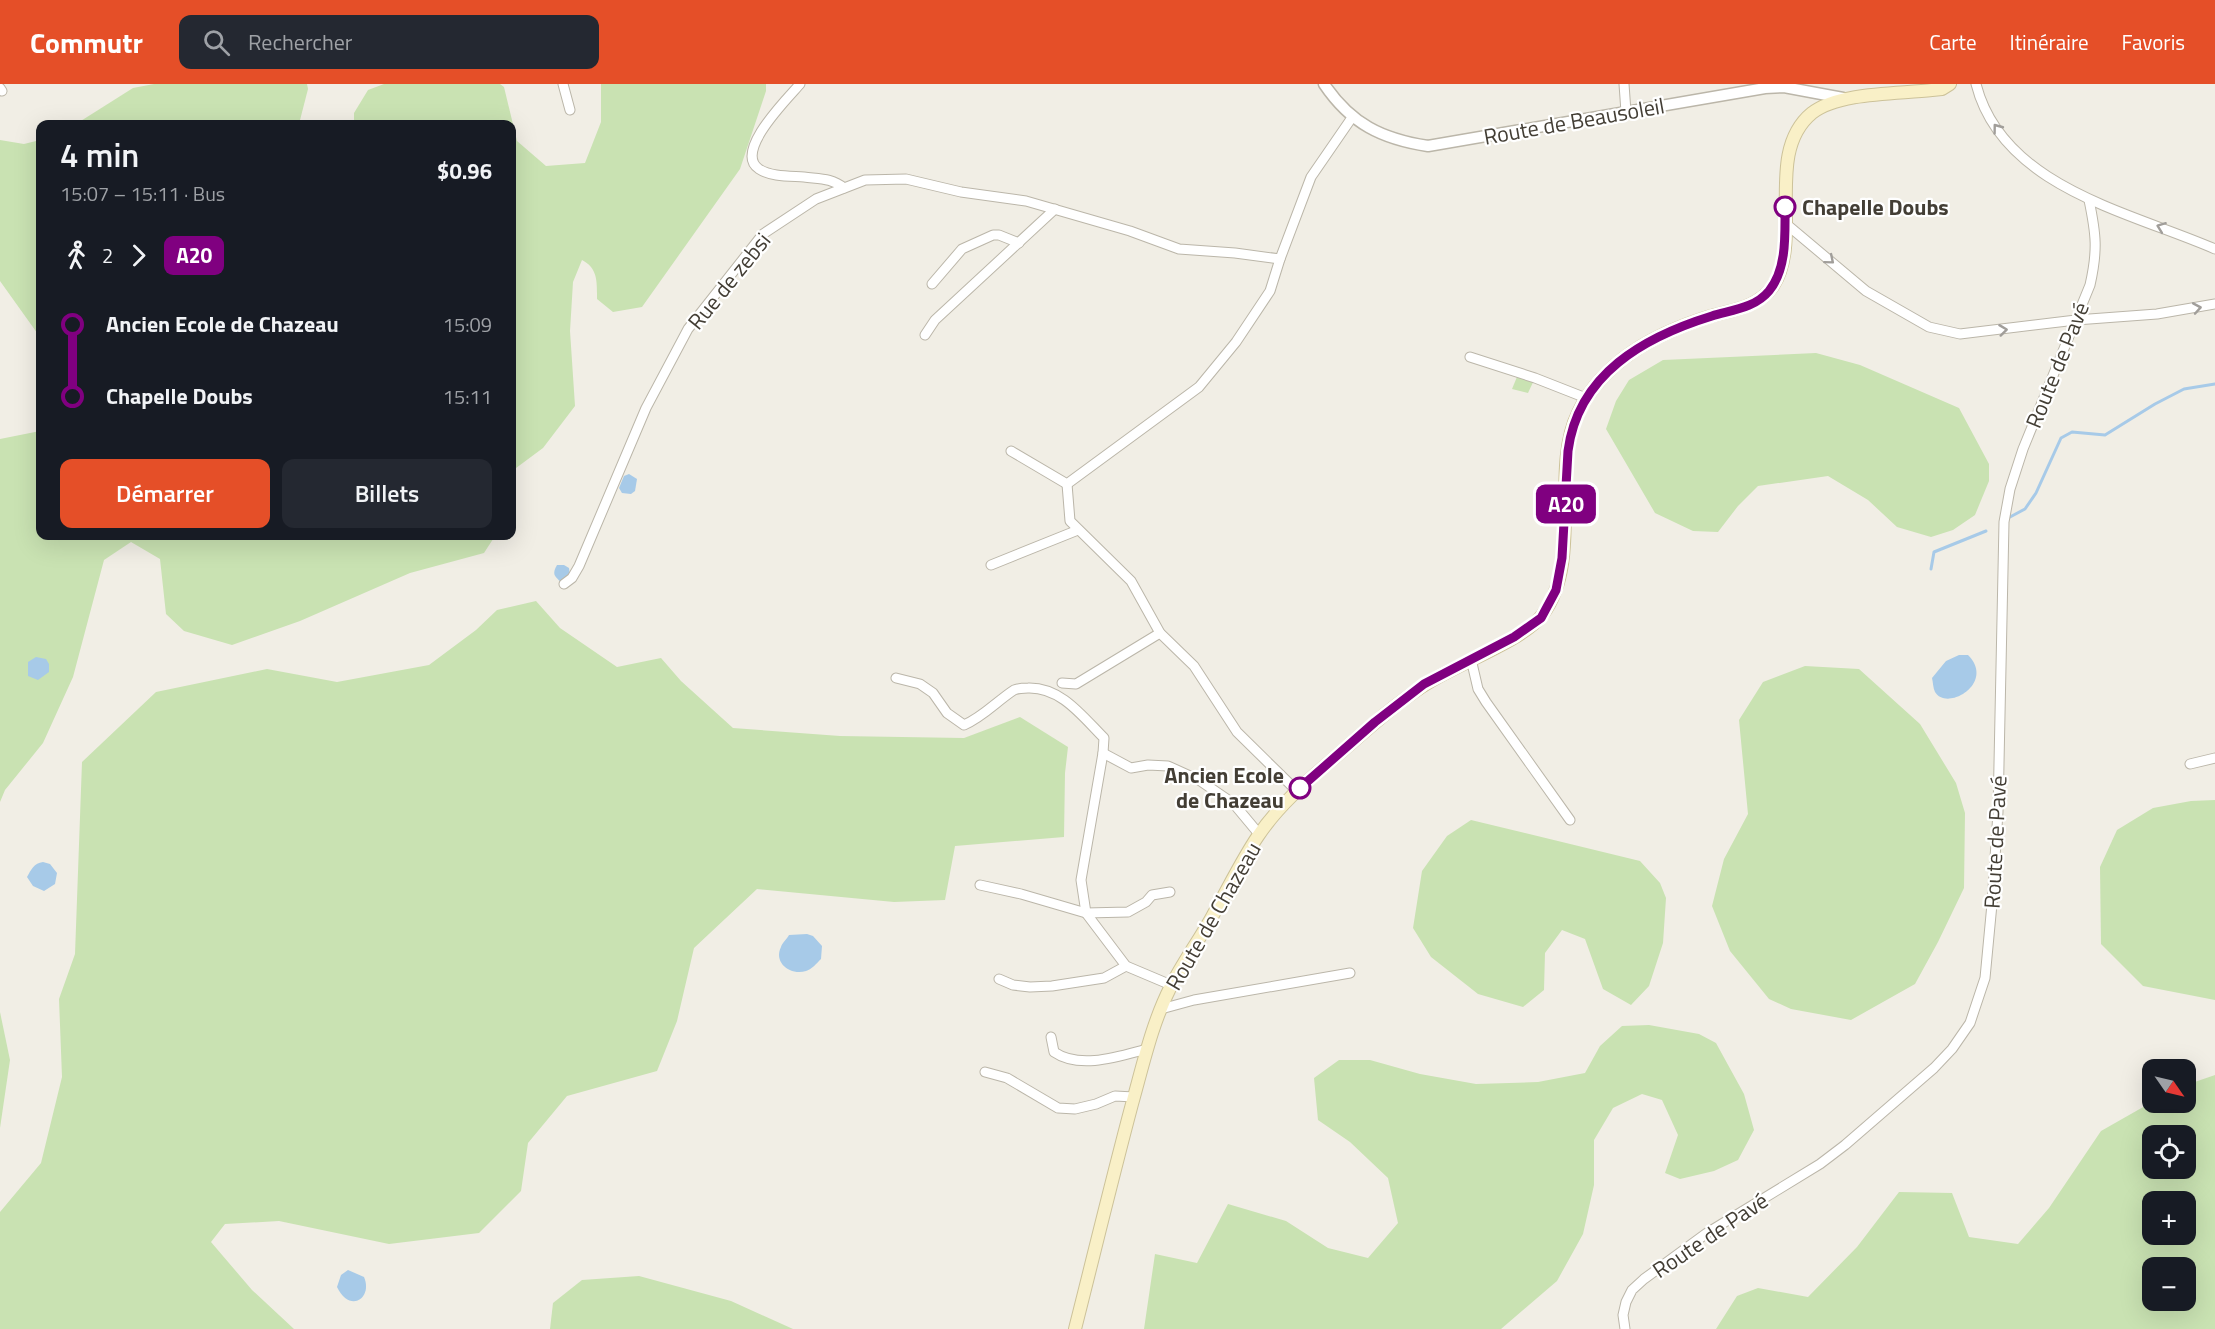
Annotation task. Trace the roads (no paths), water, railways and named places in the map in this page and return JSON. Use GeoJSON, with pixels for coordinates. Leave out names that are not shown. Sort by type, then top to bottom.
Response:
{"type":"FeatureCollection","features":[{"type":"Feature","properties":{"kind":"main road","name":"Route de Chazeau"},"geometry":{"type":"LineString","coordinates":[[1074,1329],[1134,1097],[1161,1009],[1171,985],[1200,939],[1259,834],[1297,790],[1375,722],[1424,684],[1532,626],[1541,618],[1552,599],[1557,584],[1564,534],[1570,436],[1580,409],[1603,376],[1641,345],[1678,327],[1747,307],[1763,298],[1775,282],[1782,265],[1788,157],[1803,121],[1828,103],[1843,98],[1942,89],[1950,84]]}},
{"type":"Feature","properties":{"kind":"street"},"geometry":{"type":"LineString","coordinates":[[563,84],[570,110]]}},
{"type":"Feature","properties":{"kind":"street"},"geometry":{"type":"LineString","coordinates":[[800,84],[766,123],[756,141],[752,157],[754,165],[770,174],[832,180],[844,188]]}},
{"type":"Feature","properties":{"kind":"street","name":"Route de Beausoleil"},"geometry":{"type":"LineString","coordinates":[[1324,84],[1331,94],[1368,129],[1394,139],[1428,146],[1777,86],[1843,98]]}},
{"type":"Feature","properties":{"kind":"street"},"geometry":{"type":"LineString","coordinates":[[1624,84],[1626,112]]}},
{"type":"Feature","properties":{"kind":"street"},"geometry":{"type":"LineString","coordinates":[[1976,84],[1979,97],[1994,128],[2032,166],[2089,200],[2215,249]]}},
{"type":"Feature","properties":{"kind":"street"},"geometry":{"type":"LineString","coordinates":[[1067,484],[1199,387],[1236,342],[1270,291],[1311,177],[1353,116]]}},
{"type":"Feature","properties":{"kind":"street","name":"Rue de zebsi"},"geometry":{"type":"LineString","coordinates":[[564,584],[572,578],[579,566],[646,408],[688,329],[763,234],[816,199],[865,180],[906,179],[961,192],[1026,201],[1130,231],[1179,249],[1280,259]]}},
{"type":"Feature","properties":{"kind":"street","name":"Route de Pavé"},"geometry":{"type":"LineString","coordinates":[[1625,1329],[1623,1316],[1626,1302],[1638,1284],[1707,1233],[1820,1164],[1940,1062],[1970,1023],[1985,978],[1992,904],[1998,812],[2006,511],[2010,489],[2023,449],[2090,285],[2096,258],[2096,236],[2089,200]]}},
{"type":"Feature","properties":{"kind":"street"},"geometry":{"type":"LineString","coordinates":[[925,335],[935,320],[1054,209]]}},
{"type":"Feature","properties":{"kind":"street"},"geometry":{"type":"LineString","coordinates":[[1785,223],[1866,291],[1929,327],[1960,334],[2076,320],[2157,314],[2215,304]]}},
{"type":"Feature","properties":{"kind":"street"},"geometry":{"type":"LineString","coordinates":[[932,284],[962,249],[993,235],[1019,243]]}},
{"type":"Feature","properties":{"kind":"street"},"geometry":{"type":"LineString","coordinates":[[1470,357],[1535,378],[1586,398]]}},
{"type":"Feature","properties":{"kind":"street"},"geometry":{"type":"LineString","coordinates":[[1011,451],[1067,484]]}},
{"type":"Feature","properties":{"kind":"street"},"geometry":{"type":"LineString","coordinates":[[1067,484],[1070,521],[1131,581],[1160,633],[1194,666],[1237,732],[1297,790]]}},
{"type":"Feature","properties":{"kind":"street"},"geometry":{"type":"LineString","coordinates":[[991,565],[1078,530]]}},
{"type":"Feature","properties":{"kind":"street"},"geometry":{"type":"LineString","coordinates":[[1062,683],[1076,684],[1160,633]]}},
{"type":"Feature","properties":{"kind":"street"},"geometry":{"type":"LineString","coordinates":[[1471,659],[1478,688],[1486,702],[1570,820]]}},
{"type":"Feature","properties":{"kind":"street"},"geometry":{"type":"LineString","coordinates":[[896,678],[927,688],[947,713],[964,725],[975,720],[990,706],[1017,688],[1039,688],[1064,698],[1104,738],[1081,880],[1086,913],[1126,966],[1171,985]]}},
{"type":"Feature","properties":{"kind":"street"},"geometry":{"type":"LineString","coordinates":[[1103,753],[1131,768],[1148,765],[1168,766],[1199,780],[1234,804],[1259,834]]}},
{"type":"Feature","properties":{"kind":"street"},"geometry":{"type":"LineString","coordinates":[[2190,764],[2215,758]]}},
{"type":"Feature","properties":{"kind":"street"},"geometry":{"type":"LineString","coordinates":[[980,885],[1086,913],[1128,912],[1146,902],[1152,895],[1170,892]]}},
{"type":"Feature","properties":{"kind":"street"},"geometry":{"type":"LineString","coordinates":[[999,979],[1013,985],[1052,986],[1104,978],[1126,966]]}},
{"type":"Feature","properties":{"kind":"street"},"geometry":{"type":"LineString","coordinates":[[1161,1009],[1194,1000],[1350,973]]}},
{"type":"Feature","properties":{"kind":"street"},"geometry":{"type":"LineString","coordinates":[[1051,1037],[1054,1052],[1075,1061],[1114,1058],[1148,1050]]}},
{"type":"Feature","properties":{"kind":"street"},"geometry":{"type":"LineString","coordinates":[[985,1072],[1007,1078],[1058,1108],[1075,1109],[1115,1096],[1134,1097]]}},
{"type":"Feature","properties":{"kind":"water"},"geometry":{"type":"Polygon","coordinates":[[[629,474],[637,479],[635,491],[631,494],[622,493],[619,488],[624,476],[629,474]]]}},
{"type":"Feature","properties":{"kind":"water"},"geometry":{"type":"Polygon","coordinates":[[[557,565],[569,568],[570,576],[561,582],[554,575],[557,565]]]}},
{"type":"Feature","properties":{"kind":"water"},"geometry":{"type":"Polygon","coordinates":[[[1959,655],[1968,655],[1975,665],[1976,675],[1973,684],[1966,692],[1958,696],[1949,699],[1941,697],[1935,692],[1932,678],[1946,661],[1959,655]]]}},
{"type":"Feature","properties":{"kind":"water"},"geometry":{"type":"Polygon","coordinates":[[[36,657],[46,659],[49,664],[49,672],[38,680],[28,676],[28,662],[36,657]]]}},
{"type":"Feature","properties":{"kind":"water"},"geometry":{"type":"Polygon","coordinates":[[[43,862],[50,864],[57,873],[55,884],[44,891],[33,886],[27,877],[35,865],[43,862]]]}},
{"type":"Feature","properties":{"kind":"water"},"geometry":{"type":"Polygon","coordinates":[[[789,935],[813,936],[822,946],[821,959],[808,970],[795,972],[789,970],[779,958],[782,946],[789,935]]]}},
{"type":"Feature","properties":{"kind":"water"},"geometry":{"type":"Polygon","coordinates":[[[348,1270],[364,1277],[365,1291],[359,1300],[348,1300],[337,1287],[341,1275],[348,1270]]]}},
{"type":"Feature","properties":{"kind":"waterway"},"geometry":{"type":"LineString","coordinates":[[2010,517],[2025,509],[2036,493],[2061,438],[2072,432],[2105,435],[2184,389],[2215,384]]}},
{"type":"Feature","properties":{"kind":"waterway"},"geometry":{"type":"LineString","coordinates":[[1931,569],[1934,552],[1986,531]]}},
{"type":"Feature","properties":{"kind":"place","name":"Chapelle Doubs"},"geometry":{"type":"Point","coordinates":[1785,207]}},
{"type":"Feature","properties":{"kind":"place","name":"Ancien Ecole de Chazeau"},"geometry":{"type":"Point","coordinates":[1300,788]}}]}
